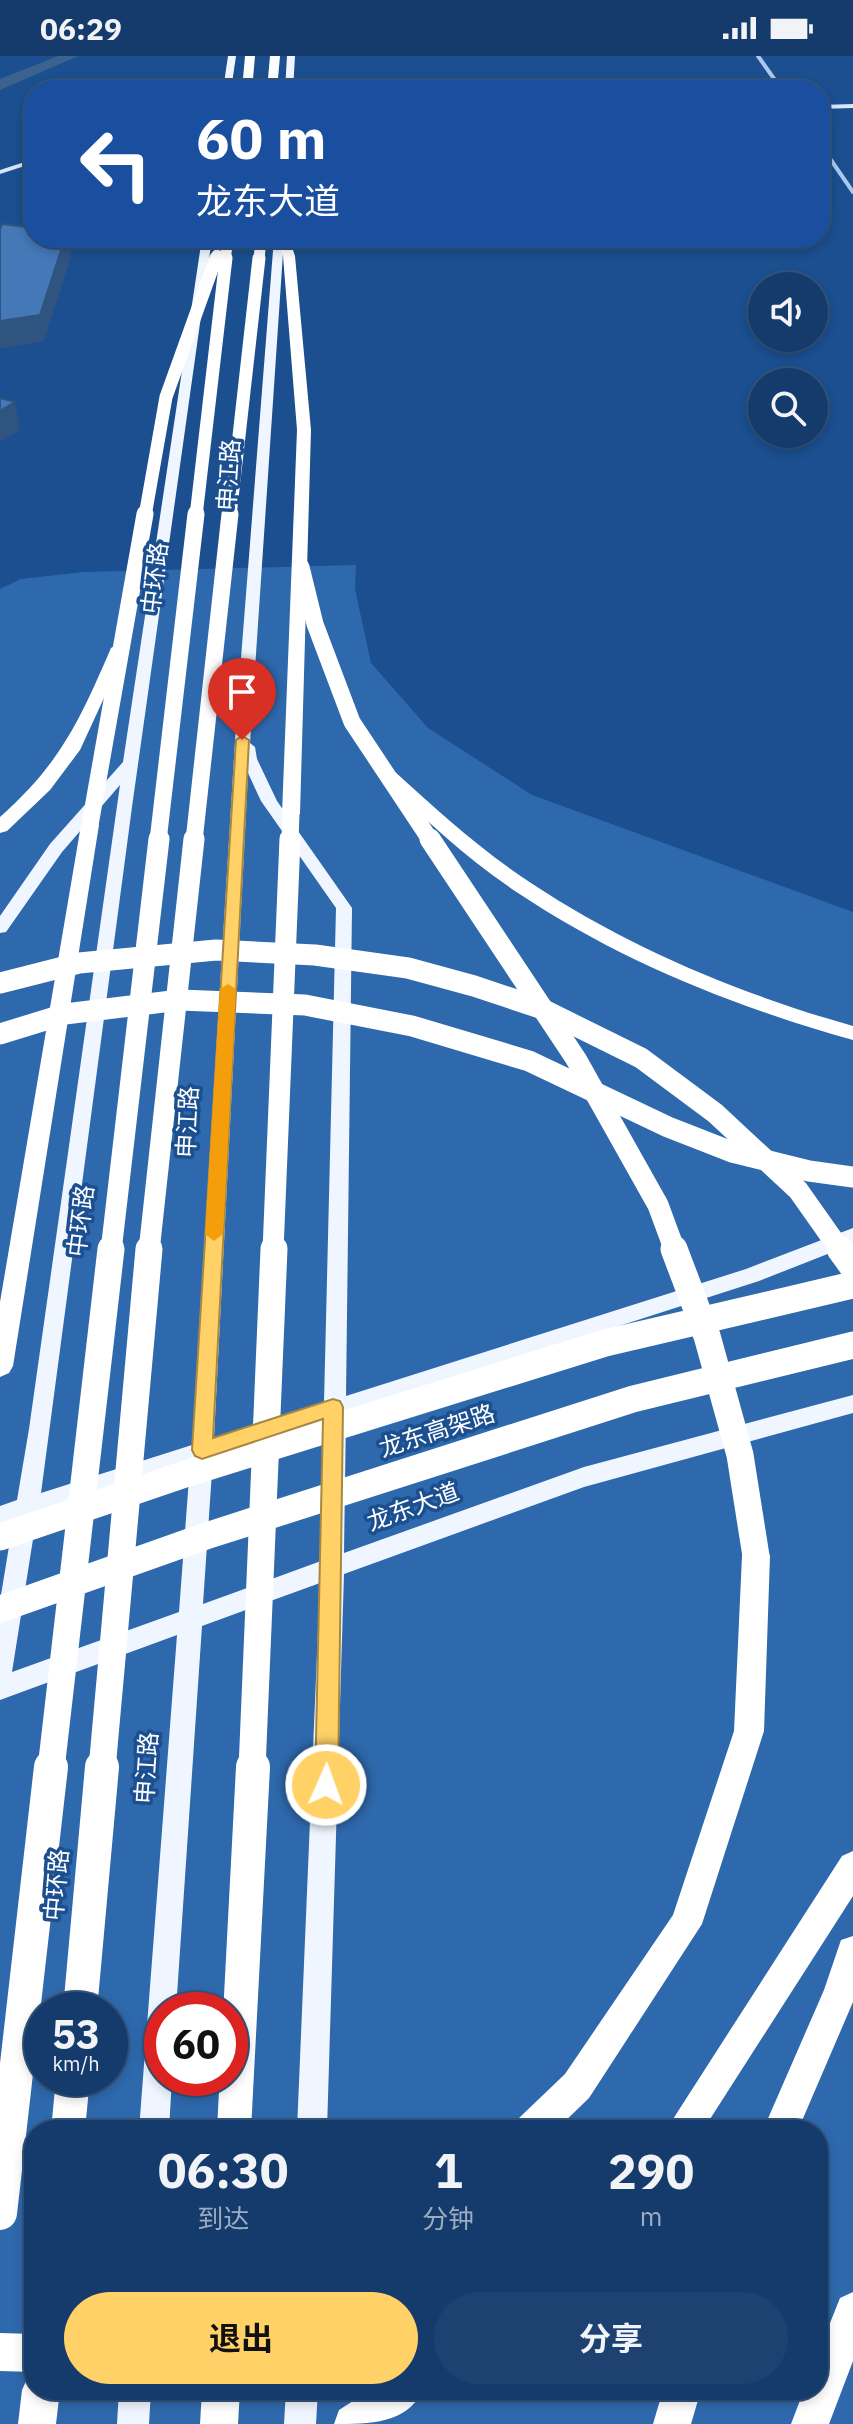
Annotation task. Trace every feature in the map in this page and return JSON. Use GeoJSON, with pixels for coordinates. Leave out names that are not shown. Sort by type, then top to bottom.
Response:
{"type":"FeatureCollection","features":[{"type":"Feature","properties":{"kind":"highway"},"geometry":{"type":"LineString","coordinates":[[248,80],[250,56]]}},
{"type":"Feature","properties":{"kind":"highway"},"geometry":{"type":"LineString","coordinates":[[273,80],[275,56]]}},
{"type":"Feature","properties":{"kind":"highway"},"geometry":{"type":"LineString","coordinates":[[0,1366],[119,648],[166,397],[222,248]]}},
{"type":"Feature","properties":{"kind":"highway","name":"中环路"},"geometry":{"type":"LineString","coordinates":[[0,2213],[225,248]]}},
{"type":"Feature","properties":{"kind":"highway","name":"中环路"},"geometry":{"type":"LineString","coordinates":[[82,1992],[152,1213],[260,248]]}},
{"type":"Feature","properties":{"kind":"highway"},"geometry":{"type":"LineString","coordinates":[[234,2120],[254,1728],[301,567],[304,430],[289,256],[285,248]]}},
{"type":"Feature","properties":{"kind":"highway"},"geometry":{"type":"LineString","coordinates":[[301,567],[315,624],[352,722],[576,1059],[658,1205],[707,1336],[740,1455],[756,1556],[749,1731],[686,1924],[577,2086],[541,2120]]}},
{"type":"Feature","properties":{"kind":"highway"},"geometry":{"type":"LineString","coordinates":[[0,827],[49,779],[71,749],[87,722],[119,648]]}},
{"type":"Feature","properties":{"kind":"highway"},"geometry":{"type":"LineString","coordinates":[[380,767],[465,844],[551,904],[628,946],[711,983],[810,1022],[853,1033]]}},
{"type":"Feature","properties":{"kind":"highway"},"geometry":{"type":"LineString","coordinates":[[0,983],[79,963],[216,950],[315,955],[408,968],[474,986],[540,1008],[641,1058],[715,1113],[798,1190],[853,1267]]}},
{"type":"Feature","properties":{"kind":"highway"},"geometry":{"type":"LineString","coordinates":[[0,1034],[65,1014],[180,1000],[305,1005],[412,1026],[529,1061],[668,1127],[732,1152],[809,1171],[853,1177]]}},
{"type":"Feature","properties":{"kind":"highway","name":"龙东高架路"},"geometry":{"type":"LineString","coordinates":[[0,1537],[185,1474],[605,1343],[853,1285]]}},
{"type":"Feature","properties":{"kind":"highway","name":"龙东高架路"},"geometry":{"type":"LineString","coordinates":[[0,1609],[206,1536],[633,1399],[853,1345]]}},
{"type":"Feature","properties":{"kind":"highway"},"geometry":{"type":"LineString","coordinates":[[689,2120],[853,1867]]}},
{"type":"Feature","properties":{"kind":"highway"},"geometry":{"type":"LineString","coordinates":[[784,2120],[840,1993],[853,1952]]}},
{"type":"Feature","properties":{"kind":"highway"},"geometry":{"type":"LineString","coordinates":[[69,2120],[71,2096]]}},
{"type":"Feature","properties":{"kind":"highway"},"geometry":{"type":"LineString","coordinates":[[828,2377],[853,2311]]}},
{"type":"Feature","properties":{"kind":"highway"},"geometry":{"type":"LineString","coordinates":[[0,2352],[24,2353]]}},
{"type":"Feature","properties":{"kind":"highway"},"geometry":{"type":"LineString","coordinates":[[37,2424],[40,2400]]}},
{"type":"Feature","properties":{"kind":"highway"},"geometry":{"type":"LineString","coordinates":[[219,2424],[220,2400]]}},
{"type":"Feature","properties":{"kind":"highway"},"geometry":{"type":"LineString","coordinates":[[353,2424],[389,2400]]}},
{"type":"Feature","properties":{"kind":"highway"},"geometry":{"type":"LineString","coordinates":[[672,2424],[679,2400]]}},
{"type":"Feature","properties":{"kind":"highway"},"geometry":{"type":"LineString","coordinates":[[810,2424],[819,2400]]}},
{"type":"Feature","properties":{"kind":"main road"},"geometry":{"type":"LineString","coordinates":[[228,80],[232,56]]}},
{"type":"Feature","properties":{"kind":"main road"},"geometry":{"type":"LineString","coordinates":[[290,80],[291,56]]}},
{"type":"Feature","properties":{"kind":"main road"},"geometry":{"type":"LineString","coordinates":[[0,1673],[27,1507],[206,248]]}},
{"type":"Feature","properties":{"kind":"main road","name":"申江路"},"geometry":{"type":"LineString","coordinates":[[163,1992],[202,1450],[244,709],[280,248]]}},
{"type":"Feature","properties":{"kind":"main road"},"geometry":{"type":"LineString","coordinates":[[244,709],[249,759],[269,801],[344,908],[330,1691],[312,2120]]}},
{"type":"Feature","properties":{"kind":"main road"},"geometry":{"type":"LineString","coordinates":[[0,928],[56,848],[132,761]]}},
{"type":"Feature","properties":{"kind":"main road"},"geometry":{"type":"LineString","coordinates":[[0,1516],[752,1275],[853,1236]]}},
{"type":"Feature","properties":{"kind":"main road","name":"龙东大道"},"geometry":{"type":"LineString","coordinates":[[0,1688],[584,1477],[853,1404]]}},
{"type":"Feature","properties":{"kind":"main road","name":"申江路"},"geometry":{"type":"LineString","coordinates":[[155,2120],[156,2096]]}},
{"type":"Feature","properties":{"kind":"main road"},"geometry":{"type":"LineString","coordinates":[[133,2424],[134,2400]]}},
{"type":"Feature","properties":{"kind":"main road"},"geometry":{"type":"LineString","coordinates":[[300,2424],[301,2400]]}},
{"type":"Feature","properties":{"kind":"street"},"geometry":{"type":"LineString","coordinates":[[758,56],[775,80]]}},
{"type":"Feature","properties":{"kind":"street"},"geometry":{"type":"LineString","coordinates":[[830,108],[853,107]]}},
{"type":"Feature","properties":{"kind":"street"},"geometry":{"type":"LineString","coordinates":[[830,159],[853,192]]}},
{"type":"Feature","properties":{"kind":"street"},"geometry":{"type":"LineString","coordinates":[[0,174],[24,167]]}},
{"type":"Feature","properties":{"kind":"shaded area"},"geometry":{"type":"Polygon","coordinates":[[[356,565],[355,589],[371,663],[428,728],[532,795],[853,912],[853,2424],[0,2424],[0,589],[21,579],[84,572],[356,565]]]}},
{"type":"Feature","properties":{"kind":"building"},"geometry":{"type":"Polygon","coordinates":[[[2,224],[24,227],[24,248],[62,248],[40,315],[0,321],[2,224]]]}},
{"type":"Feature","properties":{"kind":"building"},"geometry":{"type":"Polygon","coordinates":[[[0,398],[15,402],[0,411],[0,398]]]}},
{"type":"Feature","properties":{"kind":"waterway"},"geometry":{"type":"LineString","coordinates":[[0,85],[71,56]]}},
{"type":"Feature","properties":{"kind":"slow traffic"},"geometry":{"type":"LineString","coordinates":[[214,1234],[228,989]]}},
{"type":"Feature","properties":{"kind":"route"},"geometry":{"type":"LineString","coordinates":[[242,740],[202,1450],[333,1407],[326,1785]]}}]}
